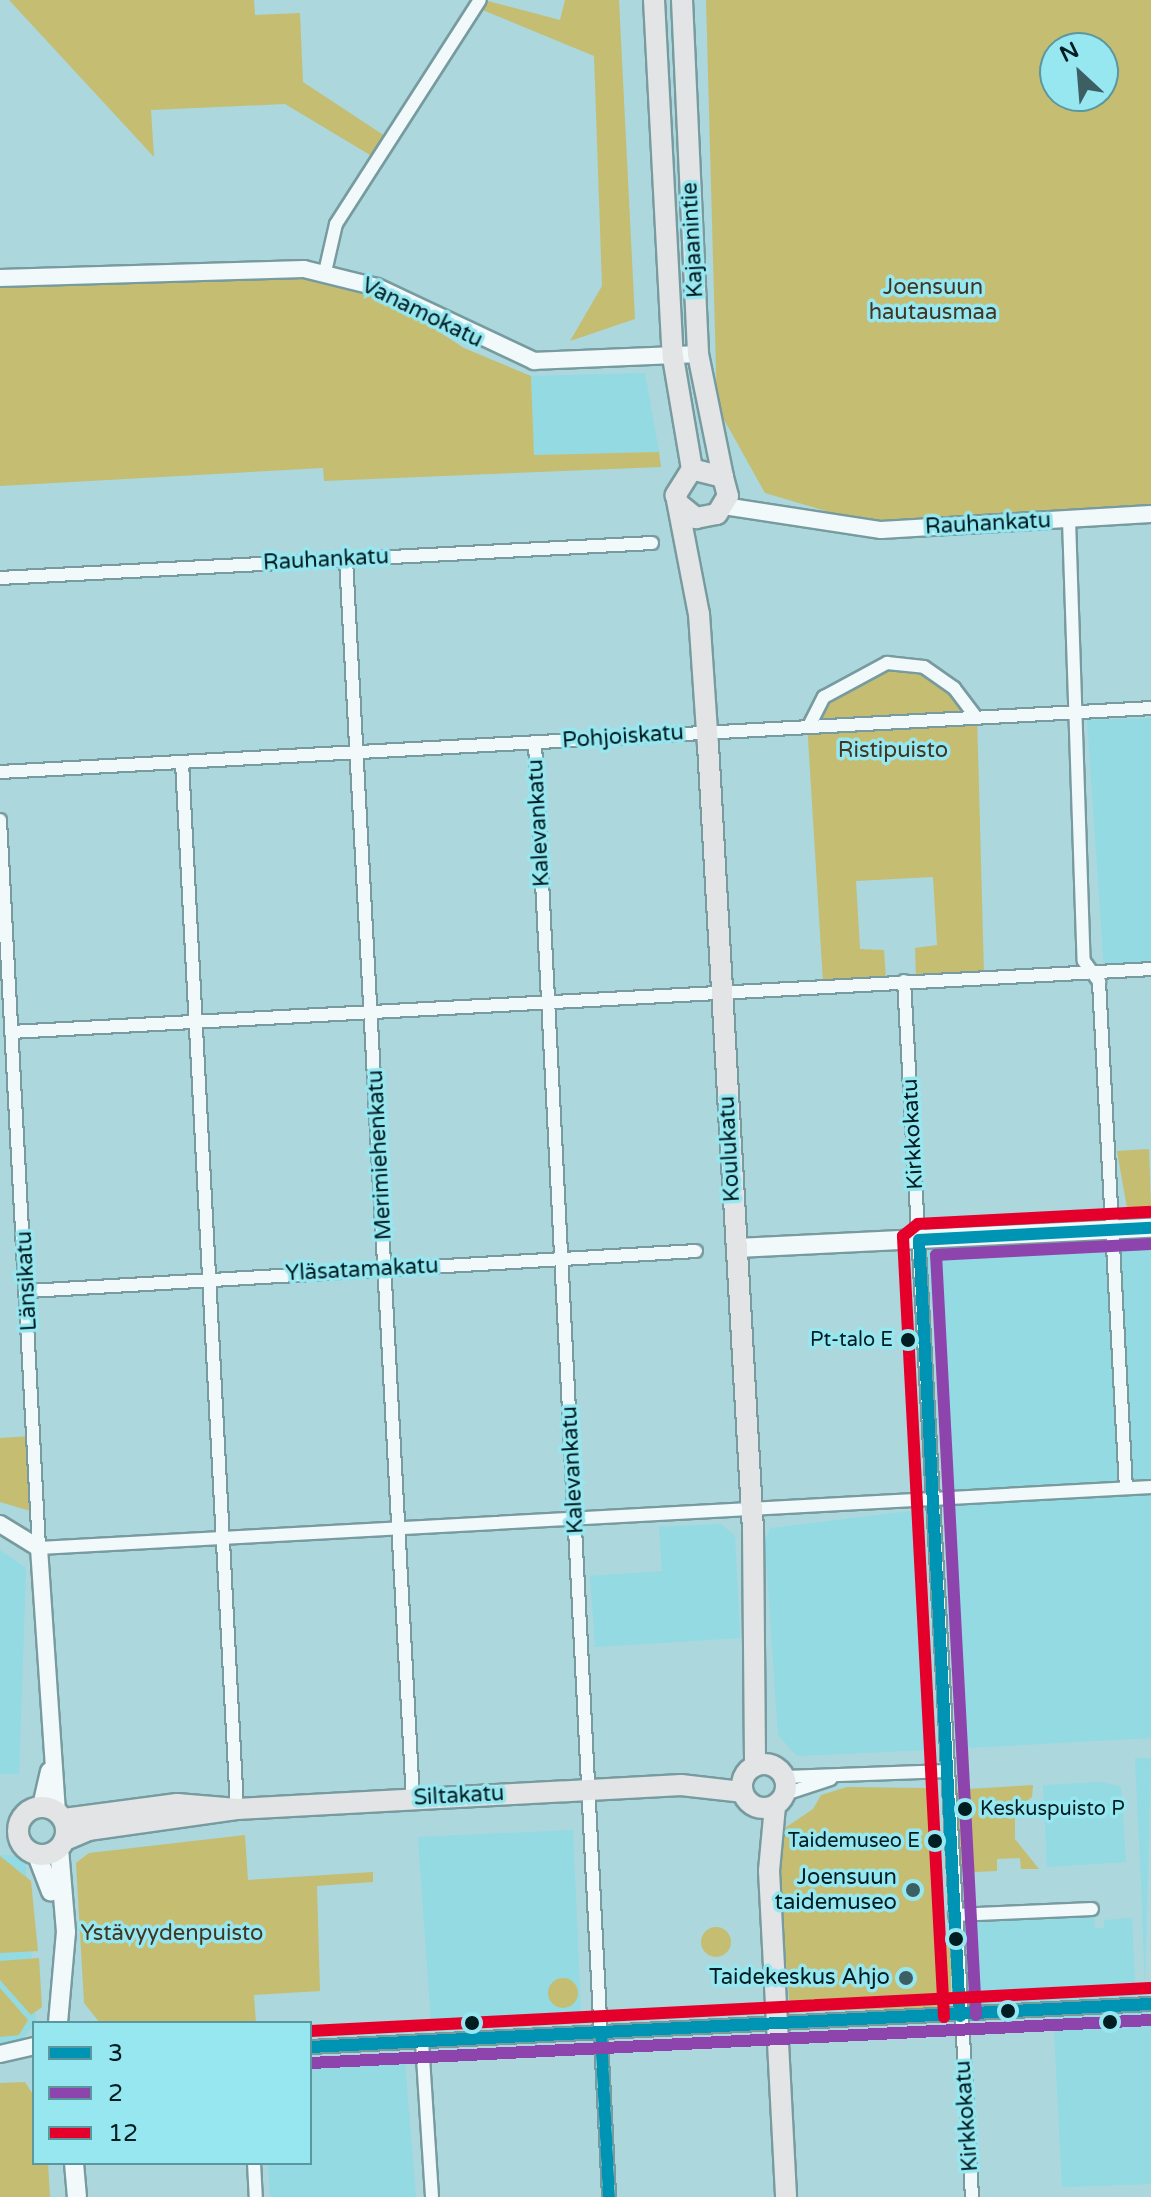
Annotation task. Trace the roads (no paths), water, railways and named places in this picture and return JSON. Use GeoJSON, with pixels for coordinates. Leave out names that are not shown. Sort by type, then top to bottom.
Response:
{"type":"FeatureCollection","features":[{"type":"Feature","properties":{"kind":"main road","name":"Kajaanintie"},"geometry":{"type":"LineString","coordinates":[[654,0],[673,357],[692,469]]}},
{"type":"Feature","properties":{"kind":"main road","name":"Kajaanintie"},"geometry":{"type":"LineString","coordinates":[[682,0],[698,354],[721,496]]}},
{"type":"Feature","properties":{"kind":"main road"},"geometry":{"type":"LineString","coordinates":[[692,469],[721,496],[696,518],[680,505],[678,484],[692,469]]}},
{"type":"Feature","properties":{"kind":"main road","name":"Koulukatu"},"geometry":{"type":"LineString","coordinates":[[721,496],[701,548],[699,614],[751,1509],[757,1684],[786,2197]]}},
{"type":"Feature","properties":{"kind":"main road","name":"Koulukatu"},"geometry":{"type":"LineString","coordinates":[[680,505],[699,614]]}},
{"type":"Feature","properties":{"kind":"main road"},"geometry":{"type":"LineString","coordinates":[[736,1248],[1151,1228]]}},
{"type":"Feature","properties":{"kind":"main road","name":"Siltakatu"},"geometry":{"type":"LineString","coordinates":[[54,1812],[177,1804],[237,1809],[681,1785],[765,1785]]}},
{"type":"Feature","properties":{"kind":"main road","name":"Siltakatu"},"geometry":{"type":"LineString","coordinates":[[37,1855],[62,1844],[237,1809]]}},
{"type":"Feature","properties":{"kind":"main road"},"geometry":{"type":"LineString","coordinates":[[0,1820],[54,1812],[62,1844],[63,1975],[58,2021]]}},
{"type":"Feature","properties":{"kind":"main road"},"geometry":{"type":"LineString","coordinates":[[22,1817],[10,1835],[37,1855],[63,1956]]}},
{"type":"Feature","properties":{"kind":"main road"},"geometry":{"type":"LineString","coordinates":[[63,1975],[72,2021]]}},
{"type":"Feature","properties":{"kind":"main road"},"geometry":{"type":"LineString","coordinates":[[74,2165],[77,2197]]}},
{"type":"Feature","properties":{"kind":"street"},"geometry":{"type":"LineString","coordinates":[[325,272],[336,224],[480,0]]}},
{"type":"Feature","properties":{"kind":"street","name":"Vanamokatu"},"geometry":{"type":"LineString","coordinates":[[0,278],[325,272],[377,287],[534,361],[698,354]]}},
{"type":"Feature","properties":{"kind":"street","name":"Rauhankatu"},"geometry":{"type":"LineString","coordinates":[[721,496],[778,513],[881,530],[1151,514]]}},
{"type":"Feature","properties":{"kind":"street"},"geometry":{"type":"LineString","coordinates":[[1069,520],[1084,961],[1099,982],[1126,1488]]}},
{"type":"Feature","properties":{"kind":"street","name":"Rauhankatu"},"geometry":{"type":"LineString","coordinates":[[0,578],[652,543]]}},
{"type":"Feature","properties":{"kind":"street","name":"Merimiehenkatu"},"geometry":{"type":"LineString","coordinates":[[346,559],[413,1799]]}},
{"type":"Feature","properties":{"kind":"street"},"geometry":{"type":"LineString","coordinates":[[809,726],[824,697],[887,663],[924,667],[954,688],[975,716]]}},
{"type":"Feature","properties":{"kind":"street","name":"Pohjoiskatu"},"geometry":{"type":"LineString","coordinates":[[0,772],[1151,708]]}},
{"type":"Feature","properties":{"kind":"street","name":"Kalevankatu"},"geometry":{"type":"LineString","coordinates":[[535,744],[609,2197]]}},
{"type":"Feature","properties":{"kind":"street"},"geometry":{"type":"LineString","coordinates":[[182,762],[237,1809]]}},
{"type":"Feature","properties":{"kind":"street","name":"Länsikatu"},"geometry":{"type":"LineString","coordinates":[[0,820],[29,1291],[39,1548],[54,1741],[54,1812]]}},
{"type":"Feature","properties":{"kind":"street"},"geometry":{"type":"LineString","coordinates":[[11,1032],[1151,969]]}},
{"type":"Feature","properties":{"kind":"street","name":"Kirkkokatu"},"geometry":{"type":"LineString","coordinates":[[904,981],[936,1500],[960,2016],[972,2197]]}},
{"type":"Feature","properties":{"kind":"street","name":"Yläsatamakatu"},"geometry":{"type":"LineString","coordinates":[[29,1291],[386,1267],[696,1251]]}},
{"type":"Feature","properties":{"kind":"street"},"geometry":{"type":"LineString","coordinates":[[0,1524],[39,1548],[1151,1487]]}},
{"type":"Feature","properties":{"kind":"street","name":"Siltakatu"},"geometry":{"type":"LineString","coordinates":[[765,1785],[948,1771]]}},
{"type":"Feature","properties":{"kind":"street"},"geometry":{"type":"LineString","coordinates":[[955,1915],[1092,1909]]}},
{"type":"Feature","properties":{"kind":"street"},"geometry":{"type":"LineString","coordinates":[[312,2047],[1151,2004]]}},
{"type":"Feature","properties":{"kind":"street"},"geometry":{"type":"LineString","coordinates":[[422,2042],[432,2197]]}},
{"type":"Feature","properties":{"kind":"street"},"geometry":{"type":"LineString","coordinates":[[0,2057],[32,2047]]}},
{"type":"Feature","properties":{"kind":"street"},"geometry":{"type":"LineString","coordinates":[[0,2057],[32,2055]]}},
{"type":"Feature","properties":{"kind":"street"},"geometry":{"type":"LineString","coordinates":[[254,2165],[256,2197]]}},
{"type":"Feature","properties":{"kind":"place","name":"Pt-talo E"},"geometry":{"type":"Point","coordinates":[908,1340]}},
{"type":"Feature","properties":{"kind":"place","name":"Keskuspuisto P"},"geometry":{"type":"Point","coordinates":[965,1809]}},
{"type":"Feature","properties":{"kind":"place","name":"Taidemuseo E"},"geometry":{"type":"Point","coordinates":[935,1841]}},
{"type":"Feature","properties":{"kind":"place","name":"Joensuun taidemuseo"},"geometry":{"type":"Point","coordinates":[913,1890]}},
{"type":"Feature","properties":{"kind":"place","name":"Taidekeskus Ahjo"},"geometry":{"type":"Point","coordinates":[906,1978]}},
{"type":"Feature","properties":{"kind":"park label","name":"Joensuun hautausmaa"},"geometry":{"type":"Point","coordinates":[933,300]}},
{"type":"Feature","properties":{"kind":"park label","name":"Ristipuisto"},"geometry":{"type":"Point","coordinates":[893,751]}},
{"type":"Feature","properties":{"kind":"park label","name":"Ystävyydenpuisto"},"geometry":{"type":"Point","coordinates":[172,1934]}}]}
